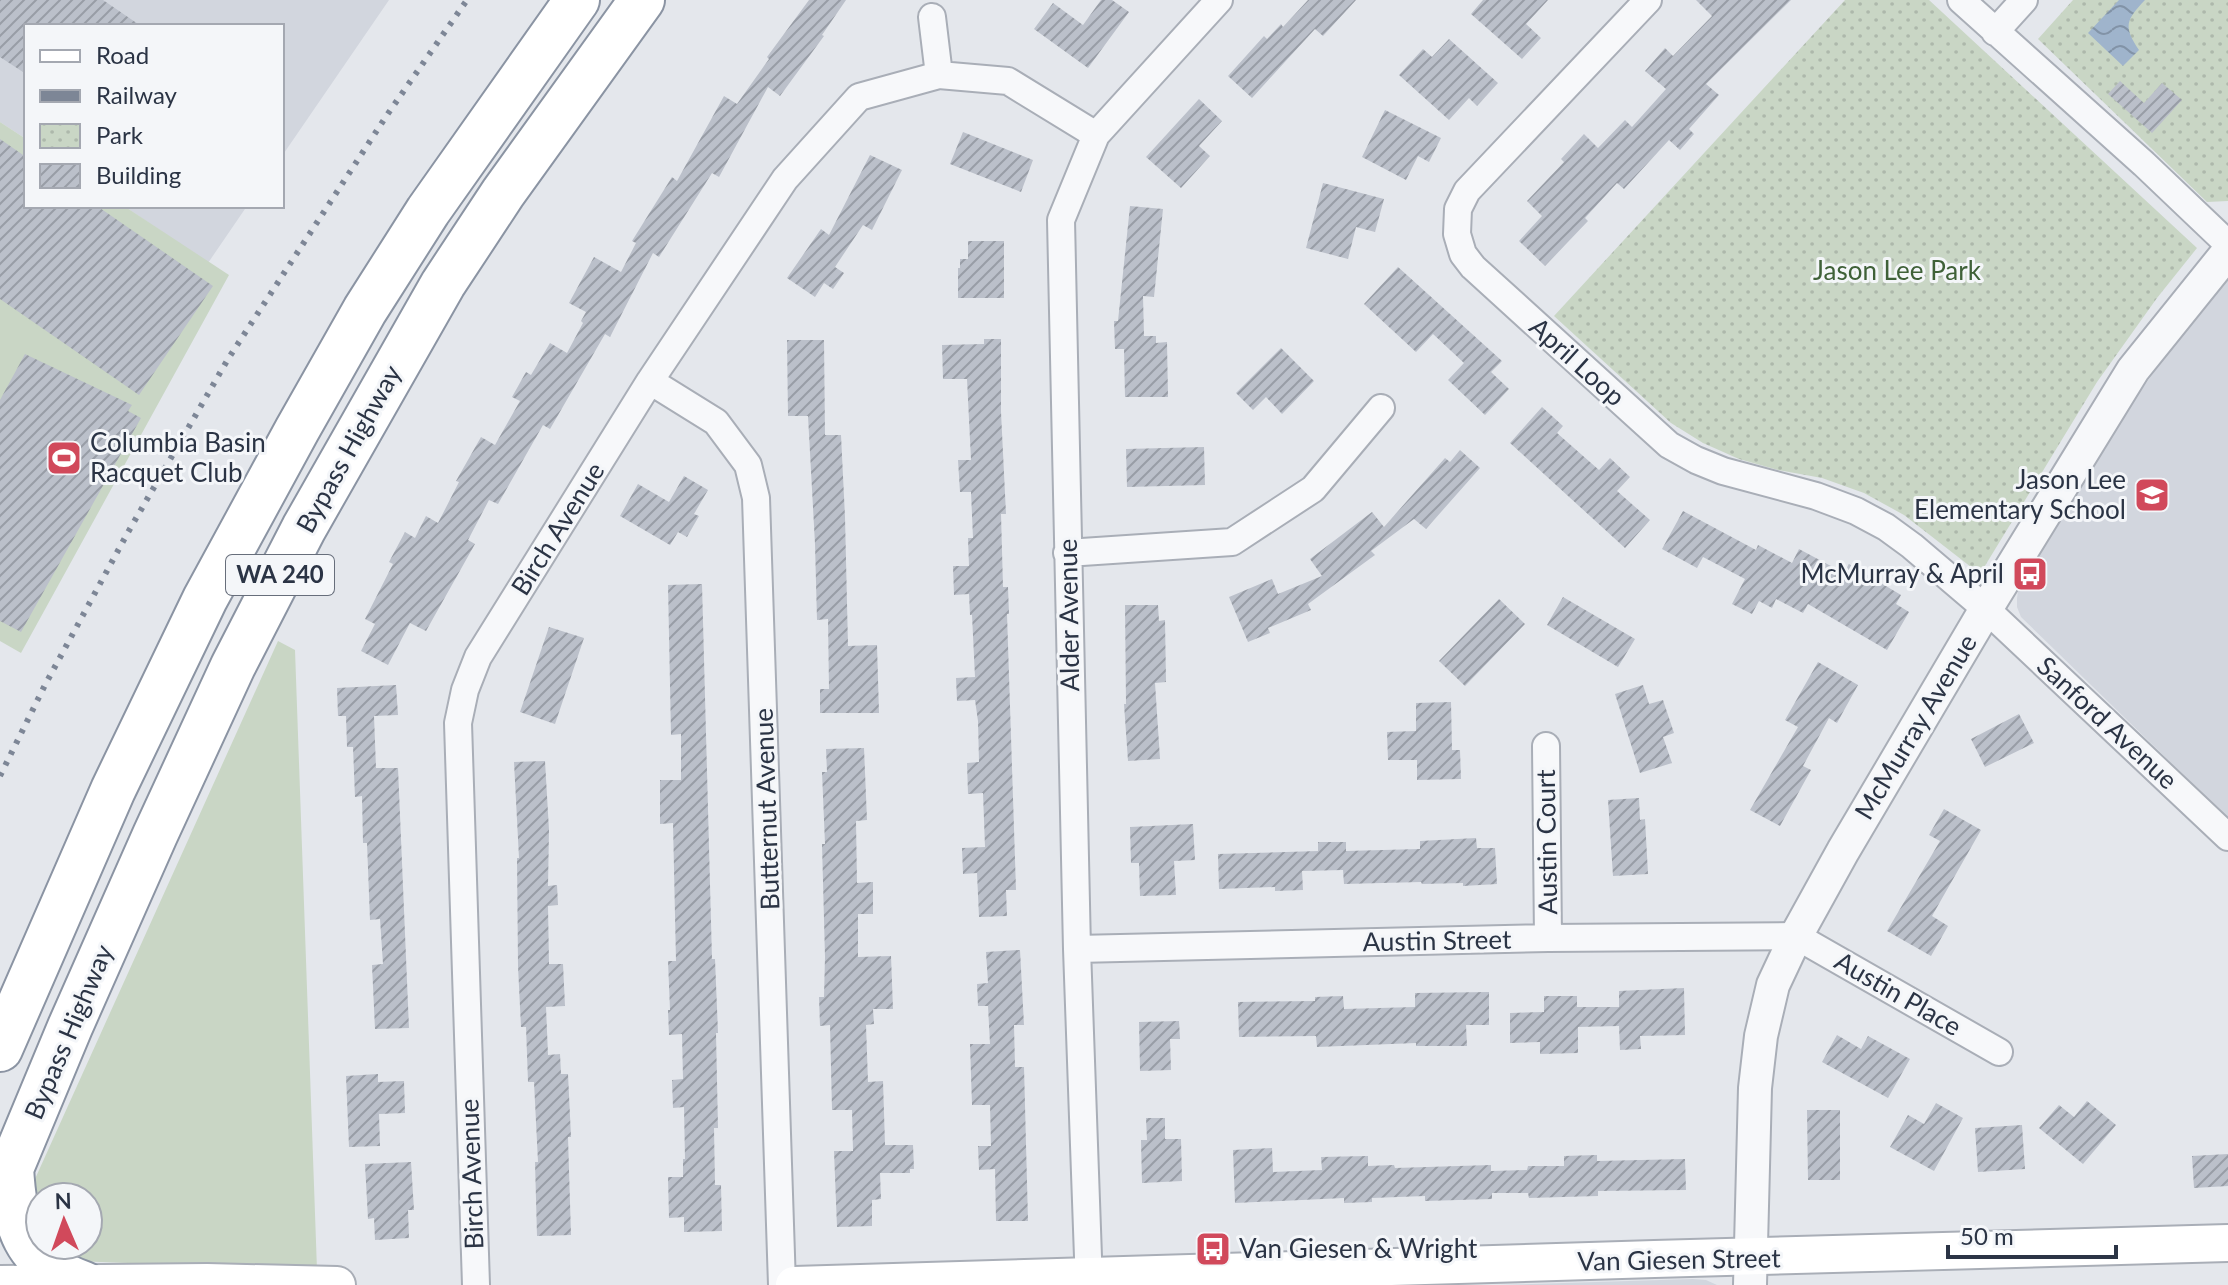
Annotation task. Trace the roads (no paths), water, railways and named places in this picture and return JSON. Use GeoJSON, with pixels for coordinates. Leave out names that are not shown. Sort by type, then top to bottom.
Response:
{"type":"FeatureCollection","features":[{"type":"Feature","properties":{"kind":"highway","name":"Bypass Highway"},"geometry":{"type":"LineString","coordinates":[[0,1049],[113,790],[205,599],[289,444],[365,310],[428,211],[577,0]]}},
{"type":"Feature","properties":{"kind":"highway","name":"Bypass Highway"},"geometry":{"type":"LineString","coordinates":[[6,1181],[155,835],[233,666],[304,528],[443,284],[503,193],[642,0]]}},
{"type":"Feature","properties":{"kind":"highway"},"geometry":{"type":"LineString","coordinates":[[6,1181],[23,1235],[45,1264],[59,1274],[84,1284]]}},
{"type":"Feature","properties":{"kind":"main road","name":"Van Giesen Street"},"geometry":{"type":"LineString","coordinates":[[794,1285],[1751,1272],[2228,1243]]}},
{"type":"Feature","properties":{"kind":"main road"},"geometry":{"type":"LineString","coordinates":[[0,1284],[221,1282],[337,1285]]}},
{"type":"Feature","properties":{"kind":"street","name":"Alder Avenue"},"geometry":{"type":"LineString","coordinates":[[1088,1280],[1077,949],[1061,220],[1096,135],[1219,0]]}},
{"type":"Feature","properties":{"kind":"street","name":"April Loop"},"geometry":{"type":"LineString","coordinates":[[1648,0],[1467,191],[1456,216],[1463,254],[1473,267],[1669,445],[1723,471],[1816,496],[1856,511],[1912,546],[1986,609]]}},
{"type":"Feature","properties":{"kind":"street"},"geometry":{"type":"LineString","coordinates":[[1961,0],[2228,244]]}},
{"type":"Feature","properties":{"kind":"street"},"geometry":{"type":"LineString","coordinates":[[1995,32],[2024,0]]}},
{"type":"Feature","properties":{"kind":"street"},"geometry":{"type":"LineString","coordinates":[[932,17],[939,75]]}},
{"type":"Feature","properties":{"kind":"street","name":"Birch Avenue"},"geometry":{"type":"LineString","coordinates":[[476,1285],[458,723],[465,690],[478,657],[650,381],[785,179],[859,97],[939,75],[1008,81],[1096,135]]}},
{"type":"Feature","properties":{"kind":"street","name":"McMurray Avenue"},"geometry":{"type":"LineString","coordinates":[[1751,1272],[1755,1088],[1761,1036],[1773,985],[1843,851],[1986,609],[2133,370],[2228,252]]}},
{"type":"Feature","properties":{"kind":"street","name":"Butternut Avenue"},"geometry":{"type":"LineString","coordinates":[[650,381],[716,422],[748,465],[756,498],[782,1285]]}},
{"type":"Feature","properties":{"kind":"street"},"geometry":{"type":"LineString","coordinates":[[1067,553],[1232,542],[1313,489],[1381,408]]}},
{"type":"Feature","properties":{"kind":"street","name":"Sanford Avenue"},"geometry":{"type":"LineString","coordinates":[[1986,609],[2228,837]]}},
{"type":"Feature","properties":{"kind":"street","name":"Austin Court"},"geometry":{"type":"LineString","coordinates":[[1546,746],[1548,938]]}},
{"type":"Feature","properties":{"kind":"street","name":"Austin Street"},"geometry":{"type":"LineString","coordinates":[[1077,949],[1548,938],[1796,936]]}},
{"type":"Feature","properties":{"kind":"street","name":"Austin Place"},"geometry":{"type":"LineString","coordinates":[[1796,936],[1999,1052]]}},
{"type":"Feature","properties":{"kind":"water"},"geometry":{"type":"Polygon","coordinates":[[[2119,0],[2145,0],[2129,24],[2139,50],[2123,66],[2088,33],[2119,0]]]}},
{"type":"Feature","properties":{"kind":"railway"},"geometry":{"type":"LineString","coordinates":[[0,776],[45,685],[127,534],[228,359],[387,115],[467,0]]}},
{"type":"Feature","properties":{"kind":"place","name":"Columbia Basin Racquet Club"},"geometry":{"type":"Point","coordinates":[64,458]}},
{"type":"Feature","properties":{"kind":"place","name":"Jason Lee Elementary School"},"geometry":{"type":"Point","coordinates":[2152,495]}},
{"type":"Feature","properties":{"kind":"place","name":"McMurray & April"},"geometry":{"type":"Point","coordinates":[2030,574]}},
{"type":"Feature","properties":{"kind":"place","name":"Van Giesen & Wright"},"geometry":{"type":"Point","coordinates":[1213,1249]}},
{"type":"Feature","properties":{"kind":"park label","name":"Jason Lee Park"},"geometry":{"type":"Point","coordinates":[1897,271]}}]}
